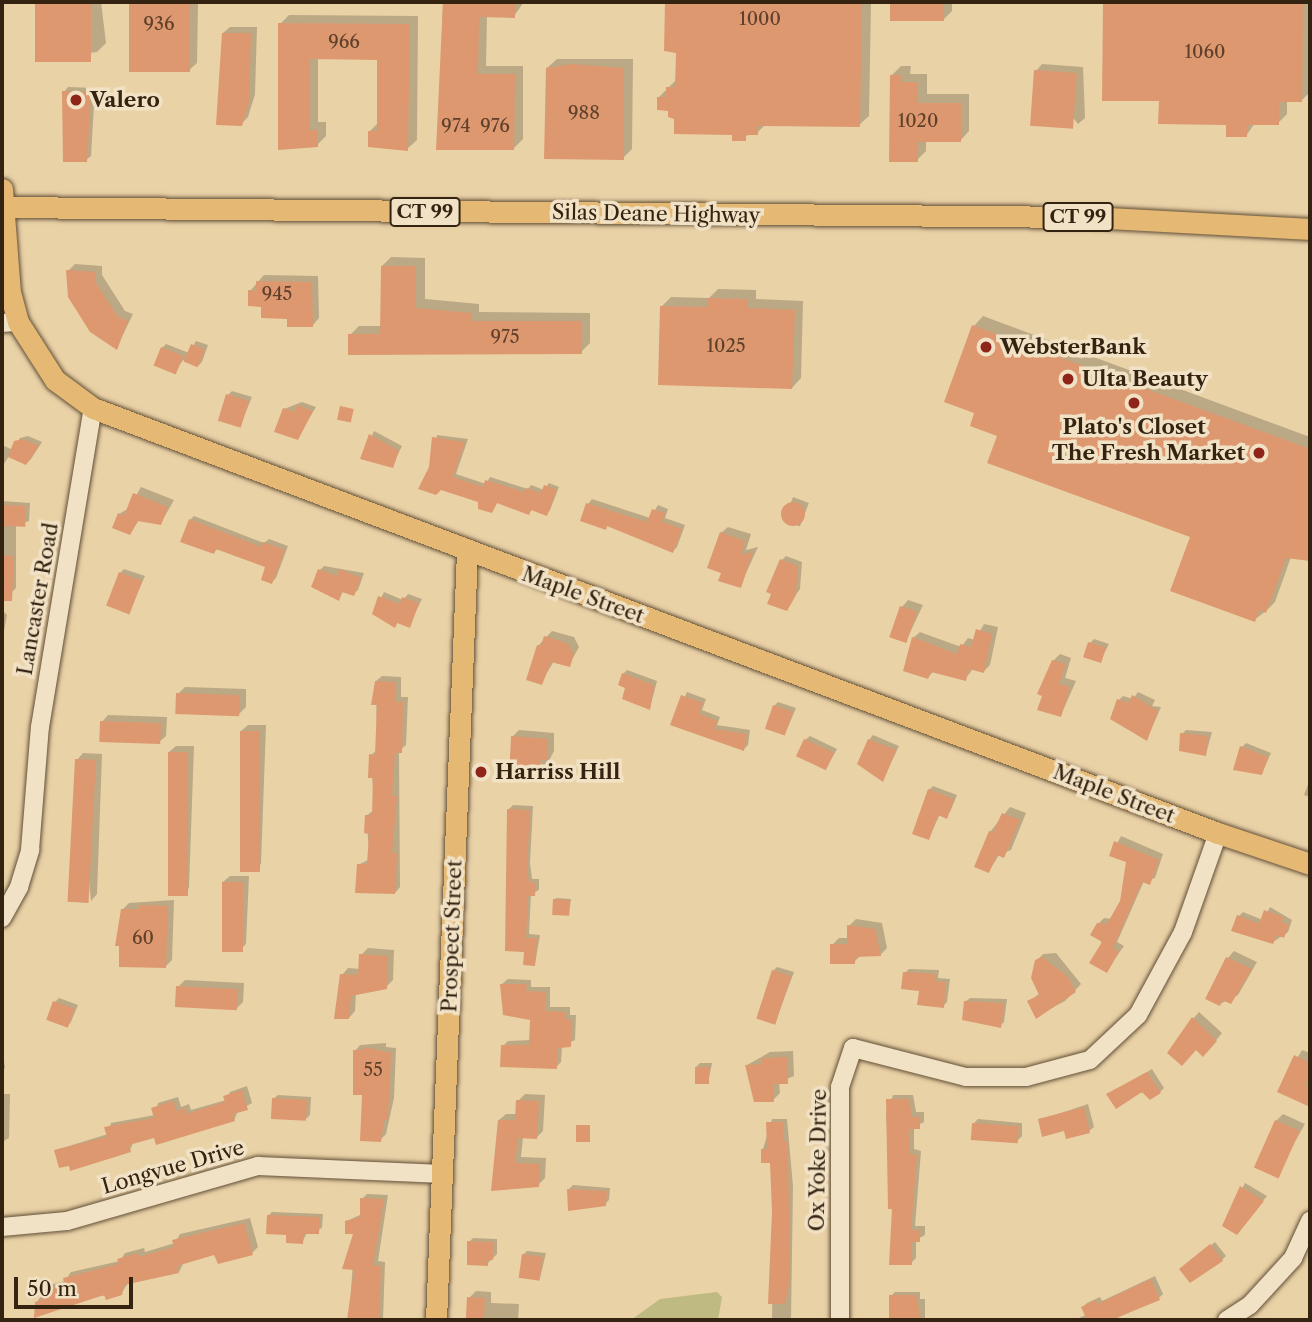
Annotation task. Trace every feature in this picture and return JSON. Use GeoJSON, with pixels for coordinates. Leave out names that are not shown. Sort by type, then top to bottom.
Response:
{"type":"FeatureCollection","features":[{"type":"Feature","properties":{"kind":"main road","name":"Silas Deane Highway"},"geometry":{"type":"LineString","coordinates":[[3,201],[1091,218],[1310,229]]}},
{"type":"Feature","properties":{"kind":"main road","name":"Maple Street"},"geometry":{"type":"LineString","coordinates":[[3,201],[10,323],[55,380],[93,408],[1218,834],[1310,864]]}},
{"type":"Feature","properties":{"kind":"main road","name":"Prospect Street"},"geometry":{"type":"LineString","coordinates":[[436,1320],[467,551]]}},
{"type":"Feature","properties":{"kind":"street","name":"Lancaster Road"},"geometry":{"type":"LineString","coordinates":[[2,918],[19,887],[30,850],[40,727],[93,408]]}},
{"type":"Feature","properties":{"kind":"street","name":"Ox Yoke Drive"},"geometry":{"type":"LineString","coordinates":[[840,1320],[839,1087],[853,1048],[966,1077],[1026,1077],[1090,1060],[1138,1015],[1183,932],[1218,834]]}},
{"type":"Feature","properties":{"kind":"street","name":"Longvue Drive"},"geometry":{"type":"LineString","coordinates":[[2,1227],[67,1221],[258,1166],[443,1174]]}},
{"type":"Feature","properties":{"kind":"street"},"geometry":{"type":"LineString","coordinates":[[1227,1320],[1250,1305],[1293,1258],[1310,1221]]}},
{"type":"Feature","properties":{"kind":"shaded area"},"geometry":{"type":"Polygon","coordinates":[[[717,1292],[722,1297],[718,1320],[631,1320],[660,1299],[717,1292]]]}},
{"type":"Feature","properties":{"kind":"building"},"geometry":{"type":"Polygon","coordinates":[[[35,2],[91,2],[91,62],[35,62],[35,2]]]}},
{"type":"Feature","properties":{"kind":"building"},"geometry":{"type":"Polygon","coordinates":[[[129,2],[190,2],[190,72],[129,72],[129,2]]]}},
{"type":"Feature","properties":{"kind":"building"},"geometry":{"type":"Polygon","coordinates":[[[443,2],[515,2],[515,18],[479,17],[478,74],[515,74],[514,150],[436,150],[443,2]]]}},
{"type":"Feature","properties":{"kind":"building"},"geometry":{"type":"Polygon","coordinates":[[[665,2],[862,2],[860,127],[758,126],[758,135],[746,135],[746,141],[732,141],[732,135],[674,134],[674,119],[668,117],[668,111],[657,110],[657,97],[666,97],[666,87],[675,87],[676,53],[664,51],[665,2]]]}},
{"type":"Feature","properties":{"kind":"building"},"geometry":{"type":"Polygon","coordinates":[[[890,2],[944,2],[944,21],[890,21],[890,2]]]}},
{"type":"Feature","properties":{"kind":"building"},"geometry":{"type":"Polygon","coordinates":[[[1103,2],[1303,2],[1302,102],[1279,102],[1279,125],[1247,125],[1247,137],[1226,137],[1226,125],[1158,124],[1159,101],[1102,101],[1103,2]]]}},
{"type":"Feature","properties":{"kind":"building"},"geometry":{"type":"Polygon","coordinates":[[[278,23],[410,24],[408,151],[368,147],[368,131],[377,131],[377,60],[310,59],[309,130],[318,130],[318,147],[278,150],[278,23]]]}},
{"type":"Feature","properties":{"kind":"building"},"geometry":{"type":"Polygon","coordinates":[[[222,33],[251,33],[249,102],[242,126],[216,125],[222,33]]]}},
{"type":"Feature","properties":{"kind":"building"},"geometry":{"type":"Polygon","coordinates":[[[571,64],[624,68],[624,160],[544,159],[546,68],[571,64]]]}},
{"type":"Feature","properties":{"kind":"building"},"geometry":{"type":"Polygon","coordinates":[[[1034,70],[1077,73],[1073,129],[1030,126],[1034,70]]]}},
{"type":"Feature","properties":{"kind":"building"},"geometry":{"type":"Polygon","coordinates":[[[890,75],[902,75],[902,82],[918,82],[918,103],[961,103],[961,142],[918,142],[918,162],[889,162],[890,75]]]}},
{"type":"Feature","properties":{"kind":"building"},"geometry":{"type":"Polygon","coordinates":[[[62,91],[91,92],[87,162],[63,162],[62,91]]]}},
{"type":"Feature","properties":{"kind":"building"},"geometry":{"type":"Polygon","coordinates":[[[381,266],[416,266],[416,308],[471,313],[471,321],[582,321],[582,354],[348,355],[348,334],[380,334],[381,266]]]}},
{"type":"Feature","properties":{"kind":"building"},"geometry":{"type":"Polygon","coordinates":[[[66,270],[96,272],[96,283],[118,317],[128,321],[117,350],[90,332],[68,297],[66,270]]]}},
{"type":"Feature","properties":{"kind":"building"},"geometry":{"type":"Polygon","coordinates":[[[256,281],[312,282],[313,327],[287,327],[287,319],[261,318],[261,307],[248,306],[248,290],[256,291],[256,281]]]}},
{"type":"Feature","properties":{"kind":"building"},"geometry":{"type":"Polygon","coordinates":[[[707,298],[748,299],[748,308],[795,310],[792,389],[658,385],[660,306],[707,307],[707,298]]]}},
{"type":"Feature","properties":{"kind":"building"},"geometry":{"type":"Polygon","coordinates":[[[972,325],[1310,449],[1310,561],[1286,558],[1266,613],[1259,610],[1255,622],[1170,591],[1190,537],[987,463],[997,436],[970,426],[974,413],[944,402],[972,325]]]}},
{"type":"Feature","properties":{"kind":"building"},"geometry":{"type":"Polygon","coordinates":[[[191,344],[205,350],[197,367],[184,361],[191,344]]]}},
{"type":"Feature","properties":{"kind":"building"},"geometry":{"type":"Polygon","coordinates":[[[161,347],[183,356],[176,375],[154,366],[161,347]]]}},
{"type":"Feature","properties":{"kind":"building"},"geometry":{"type":"Polygon","coordinates":[[[226,394],[249,401],[241,428],[218,421],[226,394]]]}},
{"type":"Feature","properties":{"kind":"building"},"geometry":{"type":"Polygon","coordinates":[[[297,405],[313,411],[298,440],[274,432],[283,408],[295,412],[297,405]]]}},
{"type":"Feature","properties":{"kind":"building"},"geometry":{"type":"Polygon","coordinates":[[[340,406],[354,409],[351,423],[337,420],[340,406]]]}},
{"type":"Feature","properties":{"kind":"building"},"geometry":{"type":"Polygon","coordinates":[[[369,434],[399,451],[393,468],[360,459],[369,434]]]}},
{"type":"Feature","properties":{"kind":"building"},"geometry":{"type":"Polygon","coordinates":[[[432,437],[465,442],[453,477],[483,487],[485,480],[525,492],[526,488],[541,493],[544,485],[557,490],[547,516],[531,510],[529,515],[497,503],[492,513],[478,509],[478,502],[441,490],[436,495],[418,489],[429,467],[432,437]]]}},
{"type":"Feature","properties":{"kind":"building"},"geometry":{"type":"Polygon","coordinates":[[[23,439],[39,446],[26,465],[8,457],[14,441],[23,439]]]}},
{"type":"Feature","properties":{"kind":"building"},"geometry":{"type":"Polygon","coordinates":[[[133,493],[168,507],[161,525],[138,521],[130,535],[112,528],[118,513],[124,516],[133,493]]]}},
{"type":"Feature","properties":{"kind":"building"},"geometry":{"type":"Polygon","coordinates":[[[793,502],[801,506],[805,514],[801,522],[793,526],[785,522],[781,514],[785,506],[793,502]]]}},
{"type":"Feature","properties":{"kind":"building"},"geometry":{"type":"Polygon","coordinates":[[[586,503],[647,522],[652,509],[665,513],[662,522],[682,529],[673,553],[607,526],[606,530],[580,521],[586,503]]]}},
{"type":"Feature","properties":{"kind":"building"},"geometry":{"type":"Polygon","coordinates":[[[2,505],[26,506],[25,527],[2,526],[2,505]]]}},
{"type":"Feature","properties":{"kind":"building"},"geometry":{"type":"Polygon","coordinates":[[[189,519],[261,547],[263,542],[285,550],[272,584],[261,580],[265,567],[216,549],[214,554],[180,542],[189,519]]]}},
{"type":"Feature","properties":{"kind":"building"},"geometry":{"type":"Polygon","coordinates":[[[720,532],[745,541],[741,555],[753,552],[741,588],[718,581],[721,573],[707,568],[720,532]]]}},
{"type":"Feature","properties":{"kind":"building"},"geometry":{"type":"Polygon","coordinates":[[[2,555],[14,556],[12,601],[2,601],[2,555]]]}},
{"type":"Feature","properties":{"kind":"building"},"geometry":{"type":"Polygon","coordinates":[[[780,559],[798,566],[796,595],[787,611],[767,604],[771,594],[766,592],[780,559]]]}},
{"type":"Feature","properties":{"kind":"building"},"geometry":{"type":"Polygon","coordinates":[[[318,569],[337,576],[339,569],[361,578],[354,596],[342,592],[339,601],[311,587],[318,569]]]}},
{"type":"Feature","properties":{"kind":"building"},"geometry":{"type":"Polygon","coordinates":[[[119,572],[142,581],[129,615],[106,606],[119,572]]]}},
{"type":"Feature","properties":{"kind":"building"},"geometry":{"type":"Polygon","coordinates":[[[378,596],[400,604],[402,597],[419,603],[410,628],[397,623],[395,628],[372,614],[378,596]]]}},
{"type":"Feature","properties":{"kind":"building"},"geometry":{"type":"Polygon","coordinates":[[[900,606],[917,612],[906,643],[889,637],[900,606]]]}},
{"type":"Feature","properties":{"kind":"building"},"geometry":{"type":"Polygon","coordinates":[[[976,629],[992,634],[984,673],[969,669],[966,681],[931,672],[928,679],[903,671],[912,637],[957,654],[960,644],[971,647],[976,629]]]}},
{"type":"Feature","properties":{"kind":"building"},"geometry":{"type":"Polygon","coordinates":[[[544,636],[567,643],[574,654],[570,667],[551,662],[542,685],[526,680],[537,645],[541,646],[544,636]]]}},
{"type":"Feature","properties":{"kind":"building"},"geometry":{"type":"Polygon","coordinates":[[[1088,642],[1106,648],[1101,663],[1083,657],[1088,642]]]}},
{"type":"Feature","properties":{"kind":"building"},"geometry":{"type":"Polygon","coordinates":[[[1052,660],[1066,664],[1059,684],[1070,687],[1061,717],[1037,710],[1042,696],[1037,694],[1052,660]]]}},
{"type":"Feature","properties":{"kind":"building"},"geometry":{"type":"Polygon","coordinates":[[[622,673],[654,685],[650,710],[622,699],[625,688],[618,685],[622,673]]]}},
{"type":"Feature","properties":{"kind":"building"},"geometry":{"type":"Polygon","coordinates":[[[375,681],[396,682],[396,702],[403,702],[402,753],[395,753],[392,796],[397,796],[392,853],[397,853],[395,894],[355,893],[357,864],[367,864],[369,834],[364,833],[365,815],[372,815],[373,778],[368,778],[369,754],[375,755],[377,705],[371,705],[375,681]]]}},
{"type":"Feature","properties":{"kind":"building"},"geometry":{"type":"Polygon","coordinates":[[[176,693],[240,695],[239,716],[175,714],[176,693]]]}},
{"type":"Feature","properties":{"kind":"building"},"geometry":{"type":"Polygon","coordinates":[[[681,695],[703,703],[699,714],[718,721],[714,729],[747,734],[744,751],[670,725],[681,695]]]}},
{"type":"Feature","properties":{"kind":"building"},"geometry":{"type":"Polygon","coordinates":[[[1132,695],[1158,711],[1147,741],[1110,719],[1117,699],[1129,703],[1132,695]]]}},
{"type":"Feature","properties":{"kind":"building"},"geometry":{"type":"Polygon","coordinates":[[[773,705],[793,712],[785,735],[765,729],[773,705]]]}},
{"type":"Feature","properties":{"kind":"building"},"geometry":{"type":"Polygon","coordinates":[[[100,721],[161,723],[160,744],[99,742],[100,721]]]}},
{"type":"Feature","properties":{"kind":"building"},"geometry":{"type":"Polygon","coordinates":[[[240,731],[260,731],[260,872],[240,872],[240,731]]]}},
{"type":"Feature","properties":{"kind":"building"},"geometry":{"type":"Polygon","coordinates":[[[1180,733],[1208,736],[1206,756],[1179,751],[1180,733]]]}},
{"type":"Feature","properties":{"kind":"building"},"geometry":{"type":"Polygon","coordinates":[[[511,736],[548,739],[548,760],[541,759],[539,783],[509,781],[511,736]]]}},
{"type":"Feature","properties":{"kind":"building"},"geometry":{"type":"Polygon","coordinates":[[[804,739],[834,753],[826,770],[796,756],[804,739]]]}},
{"type":"Feature","properties":{"kind":"building"},"geometry":{"type":"Polygon","coordinates":[[[868,739],[896,750],[883,782],[857,764],[868,739]]]}},
{"type":"Feature","properties":{"kind":"building"},"geometry":{"type":"Polygon","coordinates":[[[1240,746],[1268,757],[1262,775],[1233,770],[1240,746]]]}},
{"type":"Feature","properties":{"kind":"building"},"geometry":{"type":"Polygon","coordinates":[[[168,752],[188,752],[188,896],[168,896],[168,752]]]}},
{"type":"Feature","properties":{"kind":"building"},"geometry":{"type":"Polygon","coordinates":[[[75,759],[96,760],[88,903],[68,902],[75,759]]]}},
{"type":"Feature","properties":{"kind":"building"},"geometry":{"type":"Polygon","coordinates":[[[928,789],[954,799],[947,819],[938,815],[929,840],[912,834],[928,789]]]}},
{"type":"Feature","properties":{"kind":"building"},"geometry":{"type":"Polygon","coordinates":[[[507,809],[530,810],[527,869],[529,882],[536,883],[535,896],[528,896],[526,938],[537,938],[535,966],[523,965],[524,952],[505,951],[507,809]]]}},
{"type":"Feature","properties":{"kind":"building"},"geometry":{"type":"Polygon","coordinates":[[[1002,813],[1020,820],[1004,858],[997,855],[989,873],[974,867],[989,831],[993,832],[1002,813]]]}},
{"type":"Feature","properties":{"kind":"building"},"geometry":{"type":"Polygon","coordinates":[[[1114,841],[1159,860],[1150,885],[1142,882],[1113,948],[1119,952],[1107,973],[1089,963],[1102,942],[1090,935],[1097,923],[1107,924],[1120,901],[1126,862],[1109,856],[1114,841]]]}},
{"type":"Feature","properties":{"kind":"building"},"geometry":{"type":"Polygon","coordinates":[[[222,882],[243,882],[243,952],[222,952],[222,882]]]}},
{"type":"Feature","properties":{"kind":"building"},"geometry":{"type":"Polygon","coordinates":[[[553,899],[570,900],[569,916],[552,915],[553,899]]]}},
{"type":"Feature","properties":{"kind":"building"},"geometry":{"type":"Polygon","coordinates":[[[139,905],[168,906],[166,968],[119,967],[119,946],[115,946],[121,909],[139,909],[139,905]]]}},
{"type":"Feature","properties":{"kind":"building"},"geometry":{"type":"Polygon","coordinates":[[[1264,910],[1283,917],[1282,922],[1289,925],[1284,938],[1277,935],[1273,944],[1231,931],[1237,915],[1259,924],[1264,910]]]}},
{"type":"Feature","properties":{"kind":"building"},"geometry":{"type":"Polygon","coordinates":[[[847,925],[875,929],[881,956],[855,957],[855,964],[830,964],[830,944],[847,944],[847,925]]]}},
{"type":"Feature","properties":{"kind":"building"},"geometry":{"type":"Polygon","coordinates":[[[359,954],[388,956],[387,989],[351,996],[349,1019],[334,1019],[340,974],[358,975],[359,954]]]}},
{"type":"Feature","properties":{"kind":"building"},"geometry":{"type":"Polygon","coordinates":[[[1042,957],[1068,977],[1076,992],[1036,1019],[1027,1001],[1039,995],[1031,978],[1035,960],[1042,957]]]}},
{"type":"Feature","properties":{"kind":"building"},"geometry":{"type":"Polygon","coordinates":[[[1226,957],[1252,969],[1231,1004],[1222,1000],[1220,1006],[1205,999],[1226,957]]]}},
{"type":"Feature","properties":{"kind":"building"},"geometry":{"type":"Polygon","coordinates":[[[772,970],[791,976],[775,1025],[756,1019],[772,970]]]}},
{"type":"Feature","properties":{"kind":"building"},"geometry":{"type":"Polygon","coordinates":[[[903,972],[935,974],[935,981],[946,982],[944,1008],[917,1005],[919,991],[901,989],[903,972]]]}},
{"type":"Feature","properties":{"kind":"building"},"geometry":{"type":"Polygon","coordinates":[[[500,984],[527,984],[526,991],[546,992],[545,1011],[566,1012],[565,1019],[572,1020],[571,1047],[558,1048],[557,1069],[500,1067],[501,1045],[529,1045],[530,1020],[503,1015],[500,984]]]}},
{"type":"Feature","properties":{"kind":"building"},"geometry":{"type":"Polygon","coordinates":[[[176,986],[238,989],[237,1010],[175,1007],[176,986]]]}},
{"type":"Feature","properties":{"kind":"building"},"geometry":{"type":"Polygon","coordinates":[[[53,1001],[75,1009],[68,1028],[46,1020],[53,1001]]]}},
{"type":"Feature","properties":{"kind":"building"},"geometry":{"type":"Polygon","coordinates":[[[964,1001],[1004,1003],[1001,1028],[962,1020],[964,1001]]]}},
{"type":"Feature","properties":{"kind":"building"},"geometry":{"type":"Polygon","coordinates":[[[1192,1017],[1217,1041],[1203,1057],[1196,1050],[1182,1066],[1167,1053],[1192,1017]]]}},
{"type":"Feature","properties":{"kind":"building"},"geometry":{"type":"Polygon","coordinates":[[[364,1047],[391,1053],[388,1120],[384,1120],[381,1142],[360,1141],[362,1095],[353,1095],[353,1050],[364,1050],[364,1047]]]}},
{"type":"Feature","properties":{"kind":"building"},"geometry":{"type":"Polygon","coordinates":[[[1294,1055],[1310,1063],[1306,1085],[1310,1087],[1310,1107],[1277,1092],[1294,1055]]]}},
{"type":"Feature","properties":{"kind":"building"},"geometry":{"type":"Polygon","coordinates":[[[787,1057],[788,1084],[773,1084],[774,1102],[754,1102],[745,1065],[762,1064],[762,1058],[787,1057]]]}},
{"type":"Feature","properties":{"kind":"building"},"geometry":{"type":"Polygon","coordinates":[[[695,1067],[709,1067],[709,1084],[695,1084],[695,1067]]]}},
{"type":"Feature","properties":{"kind":"building"},"geometry":{"type":"Polygon","coordinates":[[[1147,1072],[1161,1093],[1150,1100],[1142,1092],[1116,1109],[1106,1094],[1147,1072]]]}},
{"type":"Feature","properties":{"kind":"building"},"geometry":{"type":"Polygon","coordinates":[[[242,1090],[248,1110],[233,1114],[235,1121],[156,1145],[154,1138],[129,1145],[131,1152],[70,1171],[69,1166],[59,1168],[54,1150],[107,1137],[104,1127],[154,1118],[151,1108],[173,1101],[176,1111],[185,1108],[186,1114],[225,1102],[223,1096],[242,1090]]]}},
{"type":"Feature","properties":{"kind":"building"},"geometry":{"type":"Polygon","coordinates":[[[272,1098],[307,1100],[306,1121],[271,1119],[272,1098]]]}},
{"type":"Feature","properties":{"kind":"building"},"geometry":{"type":"Polygon","coordinates":[[[886,1099],[909,1099],[912,1117],[920,1117],[920,1129],[909,1129],[909,1154],[917,1155],[911,1230],[920,1230],[920,1242],[912,1242],[912,1265],[889,1265],[892,1209],[888,1209],[886,1099]]]}},
{"type":"Feature","properties":{"kind":"building"},"geometry":{"type":"Polygon","coordinates":[[[516,1100],[539,1101],[537,1139],[518,1138],[515,1163],[540,1164],[539,1187],[491,1191],[498,1120],[515,1120],[516,1100]]]}},
{"type":"Feature","properties":{"kind":"building"},"geometry":{"type":"Polygon","coordinates":[[[1084,1107],[1090,1133],[1066,1139],[1064,1131],[1042,1137],[1038,1119],[1084,1107]]]}},
{"type":"Feature","properties":{"kind":"building"},"geometry":{"type":"Polygon","coordinates":[[[1275,1120],[1300,1131],[1279,1178],[1254,1168],[1275,1120]]]}},
{"type":"Feature","properties":{"kind":"building"},"geometry":{"type":"Polygon","coordinates":[[[766,1122],[783,1122],[783,1141],[788,1141],[790,1281],[785,1304],[768,1304],[772,1212],[770,1163],[761,1163],[761,1149],[767,1149],[766,1122]]]}},
{"type":"Feature","properties":{"kind":"building"},"geometry":{"type":"Polygon","coordinates":[[[972,1123],[1019,1126],[1018,1143],[971,1140],[972,1123]]]}},
{"type":"Feature","properties":{"kind":"building"},"geometry":{"type":"Polygon","coordinates":[[[576,1125],[590,1125],[590,1142],[576,1142],[576,1125]]]}},
{"type":"Feature","properties":{"kind":"building"},"geometry":{"type":"Polygon","coordinates":[[[1240,1186],[1264,1201],[1237,1235],[1222,1226],[1240,1186]]]}},
{"type":"Feature","properties":{"kind":"building"},"geometry":{"type":"Polygon","coordinates":[[[567,1189],[607,1191],[606,1206],[568,1211],[567,1189]]]}},
{"type":"Feature","properties":{"kind":"building"},"geometry":{"type":"Polygon","coordinates":[[[360,1198],[384,1199],[373,1266],[381,1266],[379,1320],[347,1320],[354,1270],[342,1269],[353,1234],[345,1234],[345,1221],[360,1217],[360,1198]]]}},
{"type":"Feature","properties":{"kind":"building"},"geometry":{"type":"Polygon","coordinates":[[[267,1215],[320,1217],[319,1234],[304,1234],[303,1244],[286,1243],[286,1235],[266,1234],[267,1215]]]}},
{"type":"Feature","properties":{"kind":"building"},"geometry":{"type":"Polygon","coordinates":[[[244,1223],[253,1255],[218,1264],[214,1255],[177,1266],[179,1273],[124,1285],[122,1295],[106,1300],[104,1295],[34,1318],[35,1302],[43,1299],[41,1291],[64,1284],[63,1278],[119,1264],[117,1259],[138,1253],[139,1257],[174,1247],[172,1240],[244,1223]]]}},
{"type":"Feature","properties":{"kind":"building"},"geometry":{"type":"Polygon","coordinates":[[[467,1241],[494,1242],[493,1260],[488,1260],[488,1266],[467,1265],[467,1241]]]}},
{"type":"Feature","properties":{"kind":"building"},"geometry":{"type":"Polygon","coordinates":[[[1210,1244],[1223,1261],[1190,1283],[1179,1269],[1210,1244]]]}},
{"type":"Feature","properties":{"kind":"building"},"geometry":{"type":"Polygon","coordinates":[[[522,1254],[543,1257],[539,1281],[519,1278],[522,1254]]]}},
{"type":"Feature","properties":{"kind":"building"},"geometry":{"type":"Polygon","coordinates":[[[1151,1279],[1160,1300],[1111,1320],[1087,1320],[1081,1307],[1096,1300],[1098,1304],[1151,1279]]]}},
{"type":"Feature","properties":{"kind":"building"},"geometry":{"type":"Polygon","coordinates":[[[889,1295],[916,1295],[921,1320],[889,1320],[889,1295]]]}},
{"type":"Feature","properties":{"kind":"building"},"geometry":{"type":"Polygon","coordinates":[[[467,1297],[485,1298],[484,1320],[466,1320],[467,1297]]]}},
{"type":"Feature","properties":{"kind":"place","name":"Valero"},"geometry":{"type":"Point","coordinates":[76,100]}},
{"type":"Feature","properties":{"kind":"place","name":"WebsterBank"},"geometry":{"type":"Point","coordinates":[986,347]}},
{"type":"Feature","properties":{"kind":"place","name":"Ulta Beauty"},"geometry":{"type":"Point","coordinates":[1068,379]}},
{"type":"Feature","properties":{"kind":"place","name":"Plato's Closet"},"geometry":{"type":"Point","coordinates":[1134,403]}},
{"type":"Feature","properties":{"kind":"place","name":"The Fresh Market"},"geometry":{"type":"Point","coordinates":[1259,453]}},
{"type":"Feature","properties":{"kind":"place","name":"Harriss Hill"},"geometry":{"type":"Point","coordinates":[481,772]}}]}
